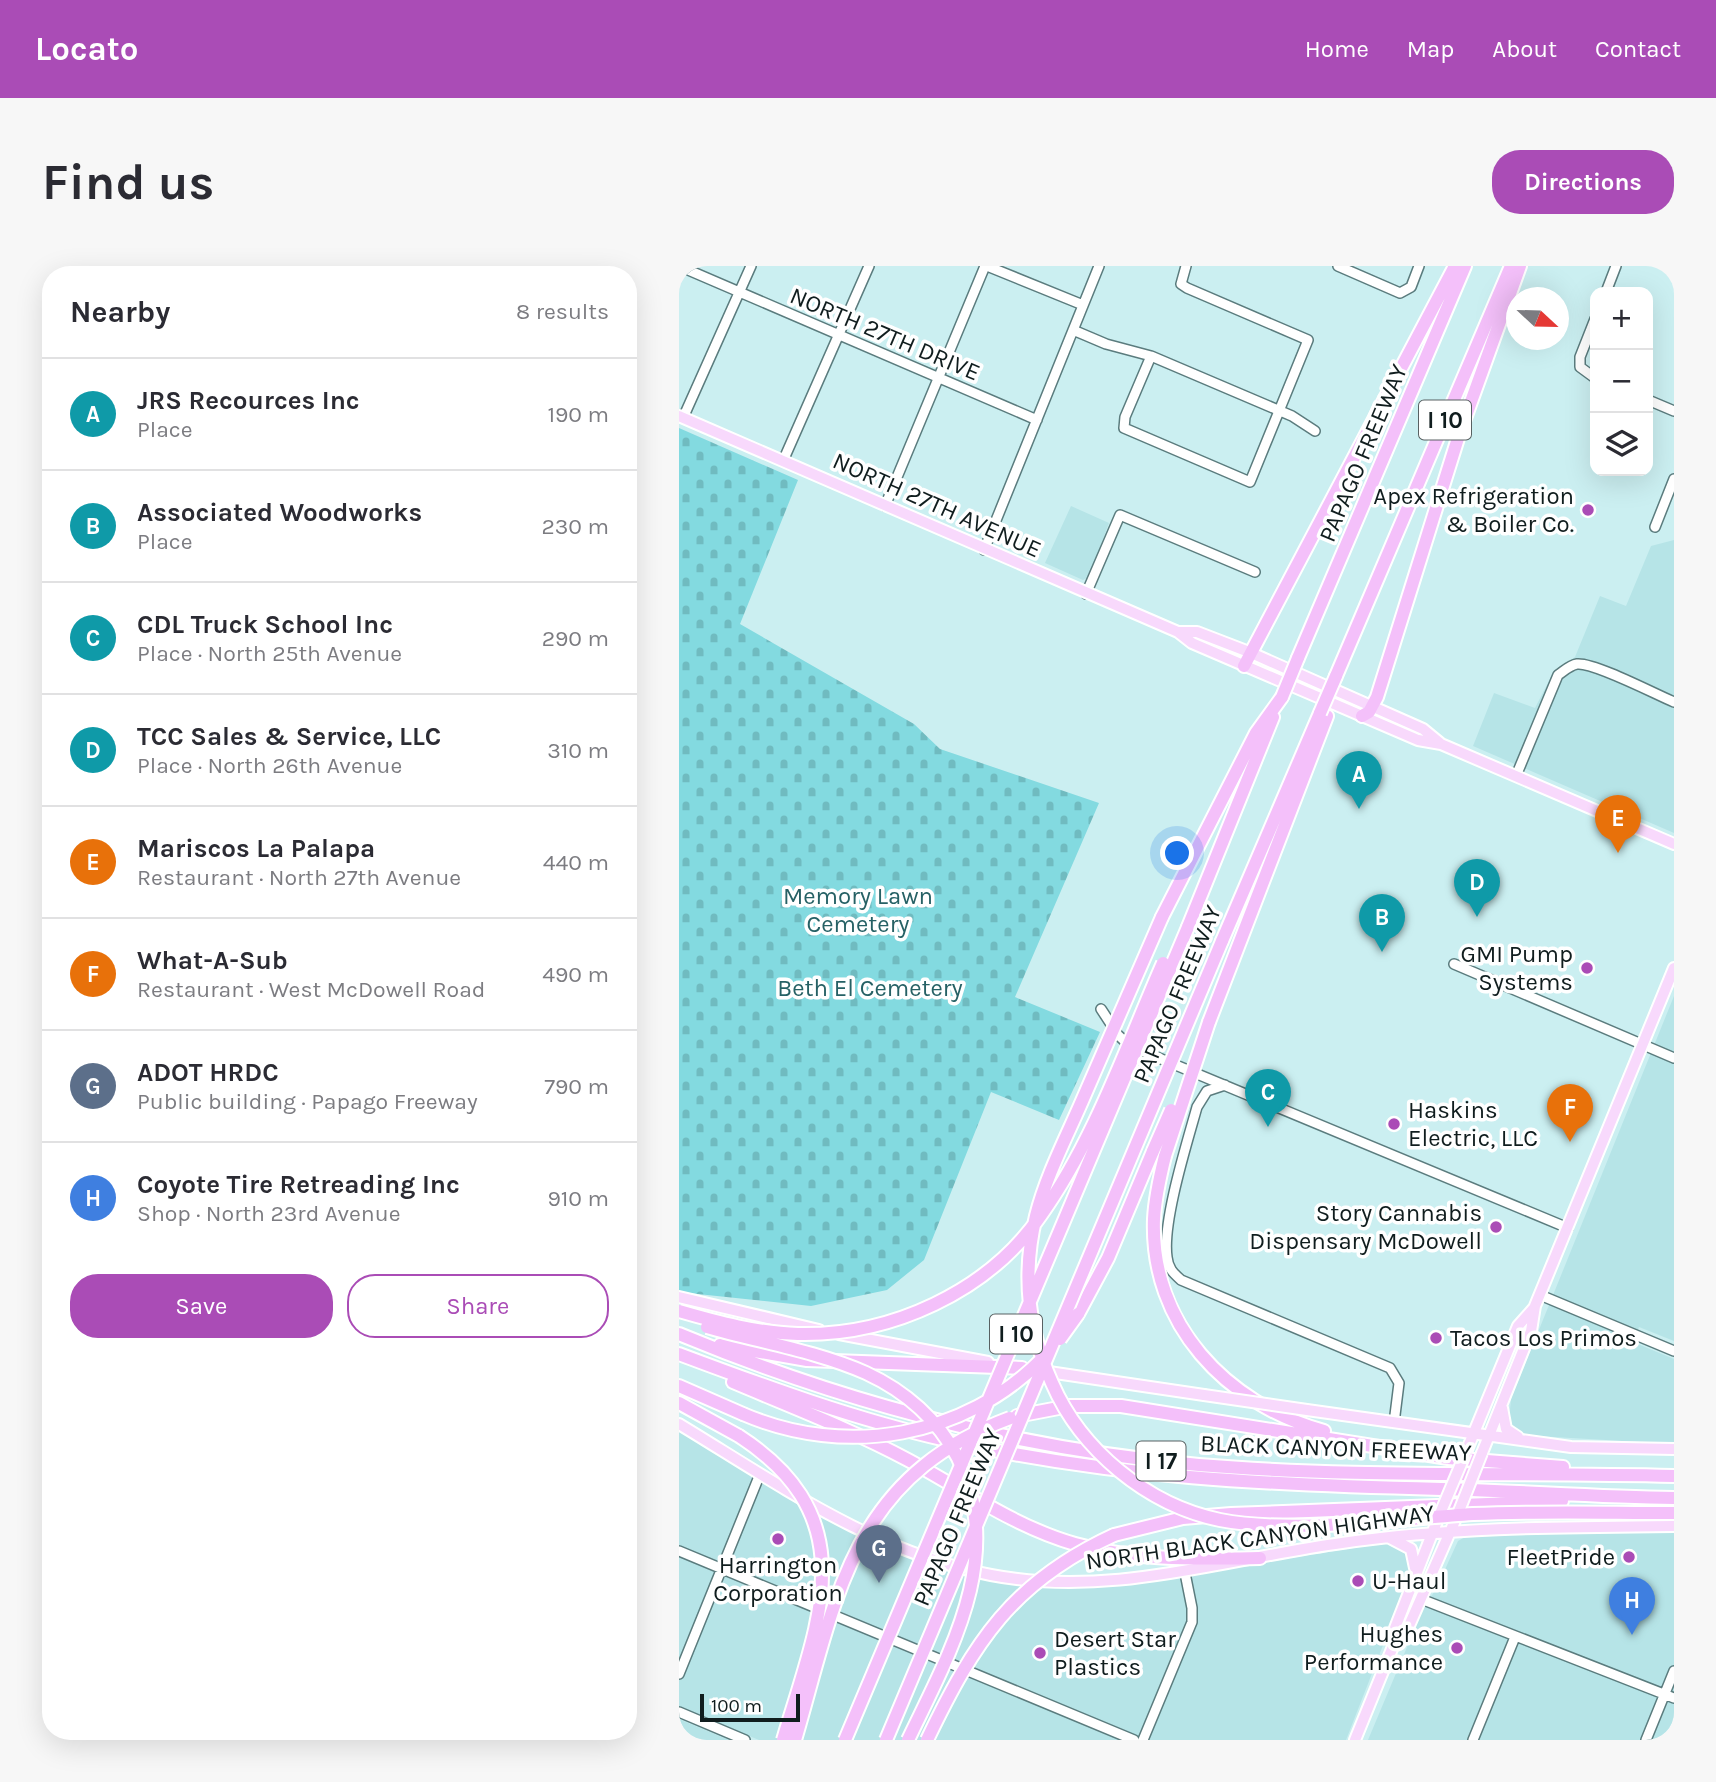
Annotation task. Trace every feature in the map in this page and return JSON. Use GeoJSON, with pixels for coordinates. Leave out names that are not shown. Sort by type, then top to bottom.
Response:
{"type":"FeatureCollection","features":[{"type":"Feature","properties":{"kind":"highway"},"geometry":{"type":"LineString","coordinates":[[1244,666],[1249,652],[1455,266]]}},
{"type":"Feature","properties":{"kind":"highway","name":"PAPAGO FREEWAY"},"geometry":{"type":"LineString","coordinates":[[845,1740],[1184,925],[1465,266]]}},
{"type":"Feature","properties":{"kind":"highway","name":"PAPAGO FREEWAY"},"geometry":{"type":"LineString","coordinates":[[886,1740],[1222,941],[1339,677],[1511,266]]}},
{"type":"Feature","properties":{"kind":"highway"},"geometry":{"type":"LineString","coordinates":[[1362,716],[1373,706],[1459,435],[1520,266]]}},
{"type":"Feature","properties":{"kind":"highway"},"geometry":{"type":"LineString","coordinates":[[1282,697],[1256,733],[1163,917],[1046,1185],[1030,1248],[1030,1309],[1036,1341],[1056,1394],[1091,1444],[1115,1468],[1156,1495],[1201,1515],[1234,1522],[1302,1524],[1504,1513],[1674,1513]]}},
{"type":"Feature","properties":{"kind":"highway"},"geometry":{"type":"LineString","coordinates":[[679,1386],[779,1427],[829,1437],[867,1437],[923,1429],[957,1417],[1013,1386],[1056,1344],[1078,1314],[1159,1153],[1239,948],[1323,714]]}},
{"type":"Feature","properties":{"kind":"highway"},"geometry":{"type":"LineString","coordinates":[[679,1311],[782,1333],[848,1331],[898,1319],[938,1302],[993,1267],[1029,1232],[1070,1169],[1184,925]]}},
{"type":"Feature","properties":{"kind":"highway"},"geometry":{"type":"LineString","coordinates":[[1159,1153],[1154,1217],[1157,1266],[1173,1315],[1186,1338],[1214,1371],[1258,1404],[1288,1419],[1371,1445]]}},
{"type":"Feature","properties":{"kind":"highway"},"geometry":{"type":"LineString","coordinates":[[679,1318],[864,1373],[888,1384],[921,1410],[954,1451],[966,1477],[976,1513],[977,1540],[973,1579],[959,1629],[908,1740]]}},
{"type":"Feature","properties":{"kind":"highway"},"geometry":{"type":"LineString","coordinates":[[685,1336],[799,1360],[1022,1368]]}},
{"type":"Feature","properties":{"kind":"highway","name":"BLACK CANYON FREEWAY"},"geometry":{"type":"LineString","coordinates":[[685,1336],[783,1375],[895,1410],[994,1434],[1124,1456],[1304,1471],[1668,1475]]}},
{"type":"Feature","properties":{"kind":"highway"},"geometry":{"type":"LineString","coordinates":[[679,1355],[881,1447],[1055,1538],[1146,1557],[1194,1560],[1259,1558]]}},
{"type":"Feature","properties":{"kind":"highway","name":"BLACK CANYON FREEWAY"},"geometry":{"type":"LineString","coordinates":[[679,1355],[827,1407],[947,1441],[1092,1467],[1197,1479],[1301,1486],[1674,1498]]}},
{"type":"Feature","properties":{"kind":"highway"},"geometry":{"type":"LineString","coordinates":[[679,1403],[763,1452],[794,1483],[812,1515],[822,1553],[819,1611],[783,1740]]}},
{"type":"Feature","properties":{"kind":"highway"},"geometry":{"type":"LineString","coordinates":[[795,1740],[839,1589],[864,1534],[892,1494],[929,1459],[979,1430],[1010,1418],[1069,1406],[1121,1406],[1448,1458],[1668,1475]]}},
{"type":"Feature","properties":{"kind":"highway"},"geometry":{"type":"LineString","coordinates":[[1301,1486],[1307,1482],[1328,1482],[1674,1489]]}},
{"type":"Feature","properties":{"kind":"highway"},"geometry":{"type":"LineString","coordinates":[[926,1740],[963,1669],[1006,1609],[1055,1566],[1114,1535],[1171,1521],[1231,1514],[1641,1497]]}},
{"type":"Feature","properties":{"kind":"main road","name":"NORTH 27TH AVENUE"},"geometry":{"type":"LineString","coordinates":[[681,417],[983,550],[1178,632],[1192,643],[1244,666],[1418,740],[1441,744],[1674,844]]}},
{"type":"Feature","properties":{"kind":"main road","name":"NORTH 27TH AVENUE"},"geometry":{"type":"LineString","coordinates":[[1178,632],[1197,632],[1249,652],[1423,729],[1441,744]]}},
{"type":"Feature","properties":{"kind":"main road"},"geometry":{"type":"LineString","coordinates":[[1394,1644],[1408,1628],[1457,1516],[1531,1331],[1538,1301],[1674,968]]}},
{"type":"Feature","properties":{"kind":"main road"},"geometry":{"type":"LineString","coordinates":[[679,1297],[831,1333],[1022,1368],[1571,1447],[1674,1449]]}},
{"type":"Feature","properties":{"kind":"main road"},"geometry":{"type":"LineString","coordinates":[[1355,1740],[1394,1644],[1395,1628],[1415,1575],[1473,1433],[1518,1326],[1538,1301]]}},
{"type":"Feature","properties":{"kind":"main road"},"geometry":{"type":"LineString","coordinates":[[1502,1404],[1506,1429],[1527,1441]]}},
{"type":"Feature","properties":{"kind":"main road","name":"NORTH BLACK CANYON HIGHWAY"},"geometry":{"type":"LineString","coordinates":[[679,1424],[864,1534],[939,1562],[1020,1579],[1085,1583],[1185,1573],[1388,1537],[1538,1528],[1674,1526]]}},
{"type":"Feature","properties":{"kind":"main road"},"geometry":{"type":"LineString","coordinates":[[1388,1537],[1411,1549],[1416,1560],[1415,1575]]}},
{"type":"Feature","properties":{"kind":"street","name":"NORTH 27TH DRIVE"},"geometry":{"type":"LineString","coordinates":[[679,266],[1037,420]]}},
{"type":"Feature","properties":{"kind":"street"},"geometry":{"type":"LineString","coordinates":[[681,417],[751,266]]}},
{"type":"Feature","properties":{"kind":"street"},"geometry":{"type":"LineString","coordinates":[[783,461],[869,266]]}},
{"type":"Feature","properties":{"kind":"street"},"geometry":{"type":"LineString","coordinates":[[885,506],[986,266],[1083,305]]}},
{"type":"Feature","properties":{"kind":"street"},"geometry":{"type":"LineString","coordinates":[[983,550],[1099,266]]}},
{"type":"Feature","properties":{"kind":"street"},"geometry":{"type":"LineString","coordinates":[[1151,355],[1125,417],[1124,428],[1249,482],[1281,412],[1308,340],[1181,284],[1186,266]]}},
{"type":"Feature","properties":{"kind":"street"},"geometry":{"type":"LineString","coordinates":[[1338,266],[1406,292],[1419,266]]}},
{"type":"Feature","properties":{"kind":"street"},"geometry":{"type":"LineString","coordinates":[[1608,287],[1616,266]]}},
{"type":"Feature","properties":{"kind":"street"},"geometry":{"type":"LineString","coordinates":[[1073,330],[1106,344],[1151,355],[1281,412],[1315,431]]}},
{"type":"Feature","properties":{"kind":"street"},"geometry":{"type":"LineString","coordinates":[[1590,332],[1580,357],[1580,367],[1590,374]]}},
{"type":"Feature","properties":{"kind":"street"},"geometry":{"type":"LineString","coordinates":[[1653,402],[1674,411]]}},
{"type":"Feature","properties":{"kind":"street"},"geometry":{"type":"LineString","coordinates":[[1655,527],[1674,479]]}},
{"type":"Feature","properties":{"kind":"street"},"geometry":{"type":"LineString","coordinates":[[1086,594],[1120,515],[1255,572]]}},
{"type":"Feature","properties":{"kind":"street"},"geometry":{"type":"LineString","coordinates":[[1516,776],[1558,675],[1578,664],[1593,667],[1674,702]]}},
{"type":"Feature","properties":{"kind":"street"},"geometry":{"type":"LineString","coordinates":[[1454,964],[1674,1058]]}},
{"type":"Feature","properties":{"kind":"street"},"geometry":{"type":"LineString","coordinates":[[1101,1009],[1118,1035],[1131,1046],[1568,1228]]}},
{"type":"Feature","properties":{"kind":"street"},"geometry":{"type":"LineString","coordinates":[[1230,1085],[1207,1091],[1197,1107],[1169,1228],[1167,1257],[1170,1270],[1181,1280],[1385,1364],[1395,1372],[1399,1383],[1394,1423]]}},
{"type":"Feature","properties":{"kind":"street"},"geometry":{"type":"LineString","coordinates":[[1538,1301],[1674,1351]]}},
{"type":"Feature","properties":{"kind":"street"},"geometry":{"type":"LineString","coordinates":[[679,1674],[760,1474]]}},
{"type":"Feature","properties":{"kind":"street"},"geometry":{"type":"LineString","coordinates":[[679,1551],[1135,1740]]}},
{"type":"Feature","properties":{"kind":"street"},"geometry":{"type":"LineString","coordinates":[[1143,1740],[1192,1622],[1185,1573]]}},
{"type":"Feature","properties":{"kind":"street"},"geometry":{"type":"LineString","coordinates":[[1421,1599],[1669,1696]]}},
{"type":"Feature","properties":{"kind":"street"},"geometry":{"type":"LineString","coordinates":[[1473,1740],[1514,1637]]}},
{"type":"Feature","properties":{"kind":"street"},"geometry":{"type":"LineString","coordinates":[[1646,1740],[1669,1696],[1674,1671]]}},
{"type":"Feature","properties":{"kind":"street"},"geometry":{"type":"LineString","coordinates":[[679,1712],[745,1740]]}},
{"type":"Feature","properties":{"kind":"shaded area"},"geometry":{"type":"Polygon","coordinates":[[[1071,506],[1109,523],[1089,577],[1083,580],[1045,563],[1071,506]]]}},
{"type":"Feature","properties":{"kind":"shaded area"},"geometry":{"type":"Polygon","coordinates":[[[1674,540],[1674,833],[1473,746],[1494,693],[1535,708],[1554,671],[1575,657],[1600,596],[1626,606],[1651,546],[1674,540]]]}},
{"type":"Feature","properties":{"kind":"shaded area"},"geometry":{"type":"Polygon","coordinates":[[[1674,996],[1674,1341],[1639,1327],[1633,1342],[1674,1359],[1674,1444],[1521,1435],[1509,1421],[1511,1399],[1674,996]]]}},
{"type":"Feature","properties":{"kind":"shaded area"},"geometry":{"type":"Polygon","coordinates":[[[679,1428],[855,1534],[941,1567],[1044,1586],[1120,1585],[1385,1543],[1407,1551],[1412,1571],[1346,1740],[759,1740],[679,1707],[679,1428]]]}},
{"type":"Feature","properties":{"kind":"shaded area"},"geometry":{"type":"Polygon","coordinates":[[[1578,1531],[1674,1532],[1674,1740],[1368,1740],[1423,1609],[1436,1589],[1458,1541],[1465,1537],[1578,1531]]]}},
{"type":"Feature","properties":{"kind":"shaded area"},"geometry":{"type":"Polygon","coordinates":[[[679,1719],[729,1740],[679,1740],[679,1719]]]}},
{"type":"Feature","properties":{"kind":"green space","name":"Memory Lawn Cemetery"},"geometry":{"type":"Polygon","coordinates":[[[679,428],[798,480],[740,624],[914,724],[940,749],[1099,803],[1015,997],[1100,1032],[1059,1120],[991,1092],[924,1260],[887,1290],[811,1306],[679,1292],[679,428]]]}},
{"type":"Feature","properties":{"kind":"place","name":"Apex Refrigeration & Boiler Co."},"geometry":{"type":"Point","coordinates":[1588,510]}},
{"type":"Feature","properties":{"kind":"place","name":"JRS Recources Inc"},"geometry":{"type":"Point","coordinates":[1359,809]}},
{"type":"Feature","properties":{"kind":"place","name":"Mariscos La Palapa"},"geometry":{"type":"Point","coordinates":[1618,853]}},
{"type":"Feature","properties":{"kind":"place","name":"TCC Sales & Service, LLC"},"geometry":{"type":"Point","coordinates":[1477,917]}},
{"type":"Feature","properties":{"kind":"place","name":"Associated Woodworks"},"geometry":{"type":"Point","coordinates":[1382,952]}},
{"type":"Feature","properties":{"kind":"place","name":"GMI Pump Systems"},"geometry":{"type":"Point","coordinates":[1587,968]}},
{"type":"Feature","properties":{"kind":"place","name":"Haskins Electric, LLC"},"geometry":{"type":"Point","coordinates":[1394,1124]}},
{"type":"Feature","properties":{"kind":"place","name":"CDL Truck School Inc"},"geometry":{"type":"Point","coordinates":[1268,1127]}},
{"type":"Feature","properties":{"kind":"place","name":"What-A-Sub"},"geometry":{"type":"Point","coordinates":[1570,1142]}},
{"type":"Feature","properties":{"kind":"place","name":"Story Cannabis Dispensary McDowell"},"geometry":{"type":"Point","coordinates":[1496,1227]}},
{"type":"Feature","properties":{"kind":"place","name":"Tacos Los Primos"},"geometry":{"type":"Point","coordinates":[1436,1338]}},
{"type":"Feature","properties":{"kind":"place","name":"Harrington Corporation"},"geometry":{"type":"Point","coordinates":[778,1539]}},
{"type":"Feature","properties":{"kind":"place","name":"FleetPride"},"geometry":{"type":"Point","coordinates":[1629,1557]}},
{"type":"Feature","properties":{"kind":"place","name":"U-Haul"},"geometry":{"type":"Point","coordinates":[1358,1581]}},
{"type":"Feature","properties":{"kind":"place","name":"ADOT HRDC"},"geometry":{"type":"Point","coordinates":[879,1583]}},
{"type":"Feature","properties":{"kind":"place","name":"Coyote Tire Retreading Inc"},"geometry":{"type":"Point","coordinates":[1632,1635]}},
{"type":"Feature","properties":{"kind":"place","name":"Hughes Performance"},"geometry":{"type":"Point","coordinates":[1457,1648]}},
{"type":"Feature","properties":{"kind":"place","name":"Desert Star Plastics"},"geometry":{"type":"Point","coordinates":[1040,1653]}},
{"type":"Feature","properties":{"kind":"park label","name":"Beth El Cemetery"},"geometry":{"type":"Point","coordinates":[870,988]}}]}
